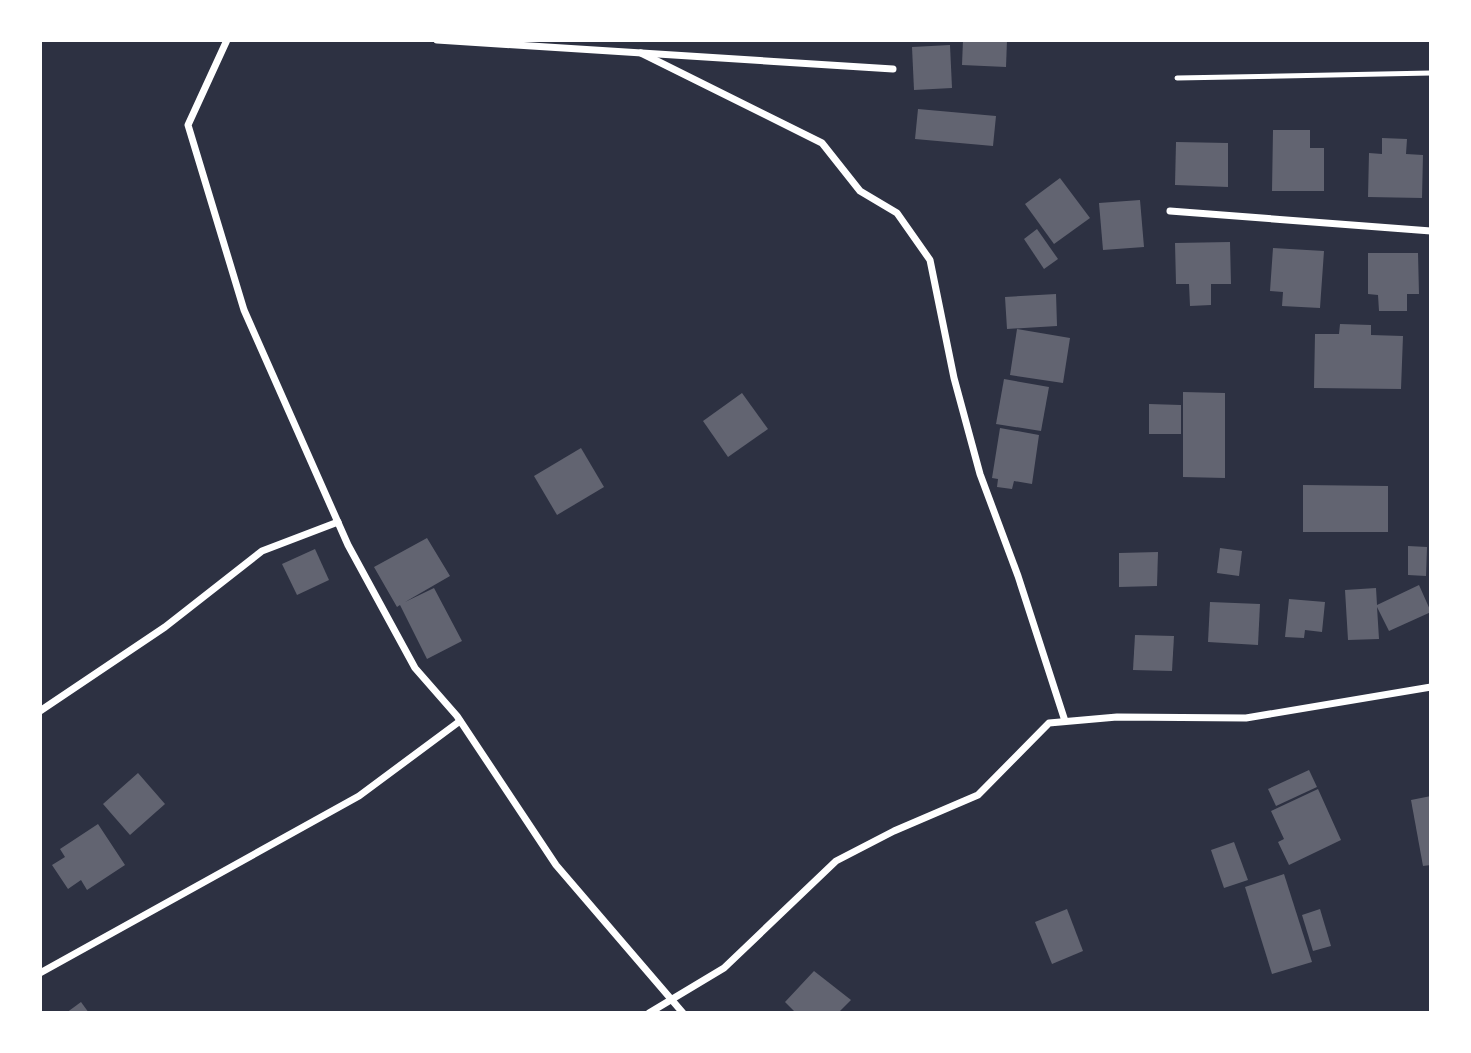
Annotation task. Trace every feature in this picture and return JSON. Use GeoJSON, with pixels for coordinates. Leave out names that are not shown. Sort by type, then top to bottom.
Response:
{"type":"FeatureCollection","features":[{"type":"Feature","properties":{"kind":"street"},"geometry":{"type":"LineString","coordinates":[[227,40],[188,125],[244,310],[338,522],[415,668],[460,721],[556,865],[682,1013]]}},
{"type":"Feature","properties":{"kind":"street"},"geometry":{"type":"LineString","coordinates":[[437,40],[893,69]]}},
{"type":"Feature","properties":{"kind":"street"},"geometry":{"type":"LineString","coordinates":[[641,53],[822,143],[860,191],[897,213],[930,260],[954,378],[980,474],[1018,576],[1066,721]]}},
{"type":"Feature","properties":{"kind":"street"},"geometry":{"type":"LineString","coordinates":[[1170,211],[1431,231]]}},
{"type":"Feature","properties":{"kind":"street"},"geometry":{"type":"LineString","coordinates":[[40,712],[165,627],[262,551],[338,522]]}},
{"type":"Feature","properties":{"kind":"street"},"geometry":{"type":"LineString","coordinates":[[649,1013],[724,968],[836,861],[894,831],[978,795],[1049,723],[1117,718],[1247,719],[1431,687]]}},
{"type":"Feature","properties":{"kind":"street"},"geometry":{"type":"LineString","coordinates":[[40,973],[359,796],[460,721]]}},
{"type":"Feature","properties":{"kind":"lane"},"geometry":{"type":"LineString","coordinates":[[1177,78],[1431,73]]}},
{"type":"Feature","properties":{"kind":"building"},"geometry":{"type":"Polygon","coordinates":[[[963,40],[1007,40],[1006,67],[962,65],[963,40]]]}},
{"type":"Feature","properties":{"kind":"building"},"geometry":{"type":"Polygon","coordinates":[[[950,45],[952,88],[914,90],[912,47],[950,45]]]}},
{"type":"Feature","properties":{"kind":"building"},"geometry":{"type":"Polygon","coordinates":[[[918,109],[996,116],[993,146],[915,139],[918,109]]]}},
{"type":"Feature","properties":{"kind":"building"},"geometry":{"type":"Polygon","coordinates":[[[1273,130],[1310,130],[1310,148],[1324,148],[1324,191],[1272,191],[1273,130]]]}},
{"type":"Feature","properties":{"kind":"building"},"geometry":{"type":"Polygon","coordinates":[[[1382,138],[1407,139],[1406,154],[1423,155],[1422,198],[1368,197],[1369,153],[1382,154],[1382,138]]]}},
{"type":"Feature","properties":{"kind":"building"},"geometry":{"type":"Polygon","coordinates":[[[1176,142],[1228,143],[1228,187],[1175,185],[1176,142]]]}},
{"type":"Feature","properties":{"kind":"building"},"geometry":{"type":"Polygon","coordinates":[[[1060,178],[1090,218],[1054,244],[1025,204],[1060,178]]]}},
{"type":"Feature","properties":{"kind":"building"},"geometry":{"type":"Polygon","coordinates":[[[1140,200],[1144,247],[1103,250],[1099,203],[1140,200]]]}},
{"type":"Feature","properties":{"kind":"building"},"geometry":{"type":"Polygon","coordinates":[[[1037,229],[1058,259],[1044,269],[1024,239],[1037,229]]]}},
{"type":"Feature","properties":{"kind":"building"},"geometry":{"type":"Polygon","coordinates":[[[1230,242],[1231,284],[1211,284],[1211,305],[1190,306],[1189,284],[1176,284],[1175,243],[1230,242]]]}},
{"type":"Feature","properties":{"kind":"building"},"geometry":{"type":"Polygon","coordinates":[[[1273,248],[1324,251],[1320,308],[1282,306],[1283,292],[1270,291],[1273,248]]]}},
{"type":"Feature","properties":{"kind":"building"},"geometry":{"type":"Polygon","coordinates":[[[1368,253],[1418,253],[1419,294],[1407,294],[1407,311],[1379,311],[1378,295],[1368,294],[1368,253]]]}},
{"type":"Feature","properties":{"kind":"building"},"geometry":{"type":"Polygon","coordinates":[[[1056,294],[1057,326],[1007,329],[1005,297],[1056,294]]]}},
{"type":"Feature","properties":{"kind":"building"},"geometry":{"type":"Polygon","coordinates":[[[1340,324],[1371,325],[1371,335],[1403,336],[1401,389],[1314,388],[1315,334],[1339,334],[1340,324]]]}},
{"type":"Feature","properties":{"kind":"building"},"geometry":{"type":"Polygon","coordinates":[[[1017,329],[1070,338],[1063,383],[1010,375],[1017,329]]]}},
{"type":"Feature","properties":{"kind":"building"},"geometry":{"type":"Polygon","coordinates":[[[1004,379],[1049,387],[1041,431],[996,424],[1004,379]]]}},
{"type":"Feature","properties":{"kind":"building"},"geometry":{"type":"Polygon","coordinates":[[[1183,392],[1225,393],[1225,478],[1183,477],[1183,392]]]}},
{"type":"Feature","properties":{"kind":"building"},"geometry":{"type":"Polygon","coordinates":[[[742,393],[768,429],[728,457],[703,421],[742,393]]]}},
{"type":"Feature","properties":{"kind":"building"},"geometry":{"type":"Polygon","coordinates":[[[1149,404],[1181,405],[1181,434],[1149,434],[1149,404]]]}},
{"type":"Feature","properties":{"kind":"building"},"geometry":{"type":"Polygon","coordinates":[[[1000,428],[1039,435],[1032,484],[1014,481],[1012,489],[997,487],[998,479],[992,478],[1000,428]]]}},
{"type":"Feature","properties":{"kind":"building"},"geometry":{"type":"Polygon","coordinates":[[[581,448],[604,487],[557,515],[534,476],[581,448]]]}},
{"type":"Feature","properties":{"kind":"building"},"geometry":{"type":"Polygon","coordinates":[[[1303,485],[1388,486],[1388,532],[1303,532],[1303,485]]]}},
{"type":"Feature","properties":{"kind":"building"},"geometry":{"type":"Polygon","coordinates":[[[427,538],[450,576],[405,602],[434,588],[462,641],[427,659],[400,605],[397,607],[374,567],[427,538]]]}},
{"type":"Feature","properties":{"kind":"building"},"geometry":{"type":"Polygon","coordinates":[[[1408,546],[1427,547],[1426,576],[1408,575],[1408,546]]]}},
{"type":"Feature","properties":{"kind":"building"},"geometry":{"type":"Polygon","coordinates":[[[1220,548],[1242,551],[1239,576],[1217,573],[1220,548]]]}},
{"type":"Feature","properties":{"kind":"building"},"geometry":{"type":"Polygon","coordinates":[[[315,549],[329,580],[297,595],[282,564],[315,549]]]}},
{"type":"Feature","properties":{"kind":"building"},"geometry":{"type":"Polygon","coordinates":[[[1158,552],[1157,586],[1119,587],[1119,553],[1158,552]]]}},
{"type":"Feature","properties":{"kind":"building"},"geometry":{"type":"Polygon","coordinates":[[[1419,585],[1431,612],[1389,631],[1377,607],[1379,639],[1348,640],[1345,590],[1376,588],[1377,605],[1419,585]]]}},
{"type":"Feature","properties":{"kind":"building"},"geometry":{"type":"Polygon","coordinates":[[[1289,599],[1325,602],[1322,632],[1305,630],[1304,638],[1285,637],[1289,599]]]}},
{"type":"Feature","properties":{"kind":"building"},"geometry":{"type":"Polygon","coordinates":[[[1210,602],[1260,604],[1258,645],[1208,642],[1210,602]]]}},
{"type":"Feature","properties":{"kind":"building"},"geometry":{"type":"Polygon","coordinates":[[[1135,635],[1174,636],[1172,671],[1133,670],[1135,635]]]}},
{"type":"Feature","properties":{"kind":"building"},"geometry":{"type":"Polygon","coordinates":[[[1309,770],[1317,787],[1276,806],[1268,789],[1309,770]]]}},
{"type":"Feature","properties":{"kind":"building"},"geometry":{"type":"Polygon","coordinates":[[[138,773],[165,804],[130,835],[103,804],[138,773]]]}},
{"type":"Feature","properties":{"kind":"building"},"geometry":{"type":"Polygon","coordinates":[[[1318,789],[1341,840],[1289,865],[1278,842],[1284,839],[1271,811],[1318,789]]]}},
{"type":"Feature","properties":{"kind":"building"},"geometry":{"type":"Polygon","coordinates":[[[1431,796],[1431,865],[1423,866],[1411,800],[1431,796]]]}},
{"type":"Feature","properties":{"kind":"building"},"geometry":{"type":"Polygon","coordinates":[[[98,824],[125,865],[87,890],[81,880],[68,889],[52,865],[65,857],[60,849],[98,824]]]}},
{"type":"Feature","properties":{"kind":"building"},"geometry":{"type":"Polygon","coordinates":[[[1234,842],[1248,880],[1224,888],[1211,850],[1234,842]]]}},
{"type":"Feature","properties":{"kind":"building"},"geometry":{"type":"Polygon","coordinates":[[[1284,874],[1312,962],[1272,974],[1245,887],[1284,874]]]}},
{"type":"Feature","properties":{"kind":"building"},"geometry":{"type":"Polygon","coordinates":[[[1067,909],[1083,951],[1052,964],[1035,922],[1067,909]]]}},
{"type":"Feature","properties":{"kind":"building"},"geometry":{"type":"Polygon","coordinates":[[[1320,909],[1331,946],[1313,951],[1302,915],[1320,909]]]}},
{"type":"Feature","properties":{"kind":"building"},"geometry":{"type":"Polygon","coordinates":[[[814,971],[851,1000],[838,1013],[796,1013],[785,1002],[814,971]]]}},
{"type":"Feature","properties":{"kind":"building"},"geometry":{"type":"Polygon","coordinates":[[[81,1002],[89,1013],[66,1013],[81,1002]]]}}]}
